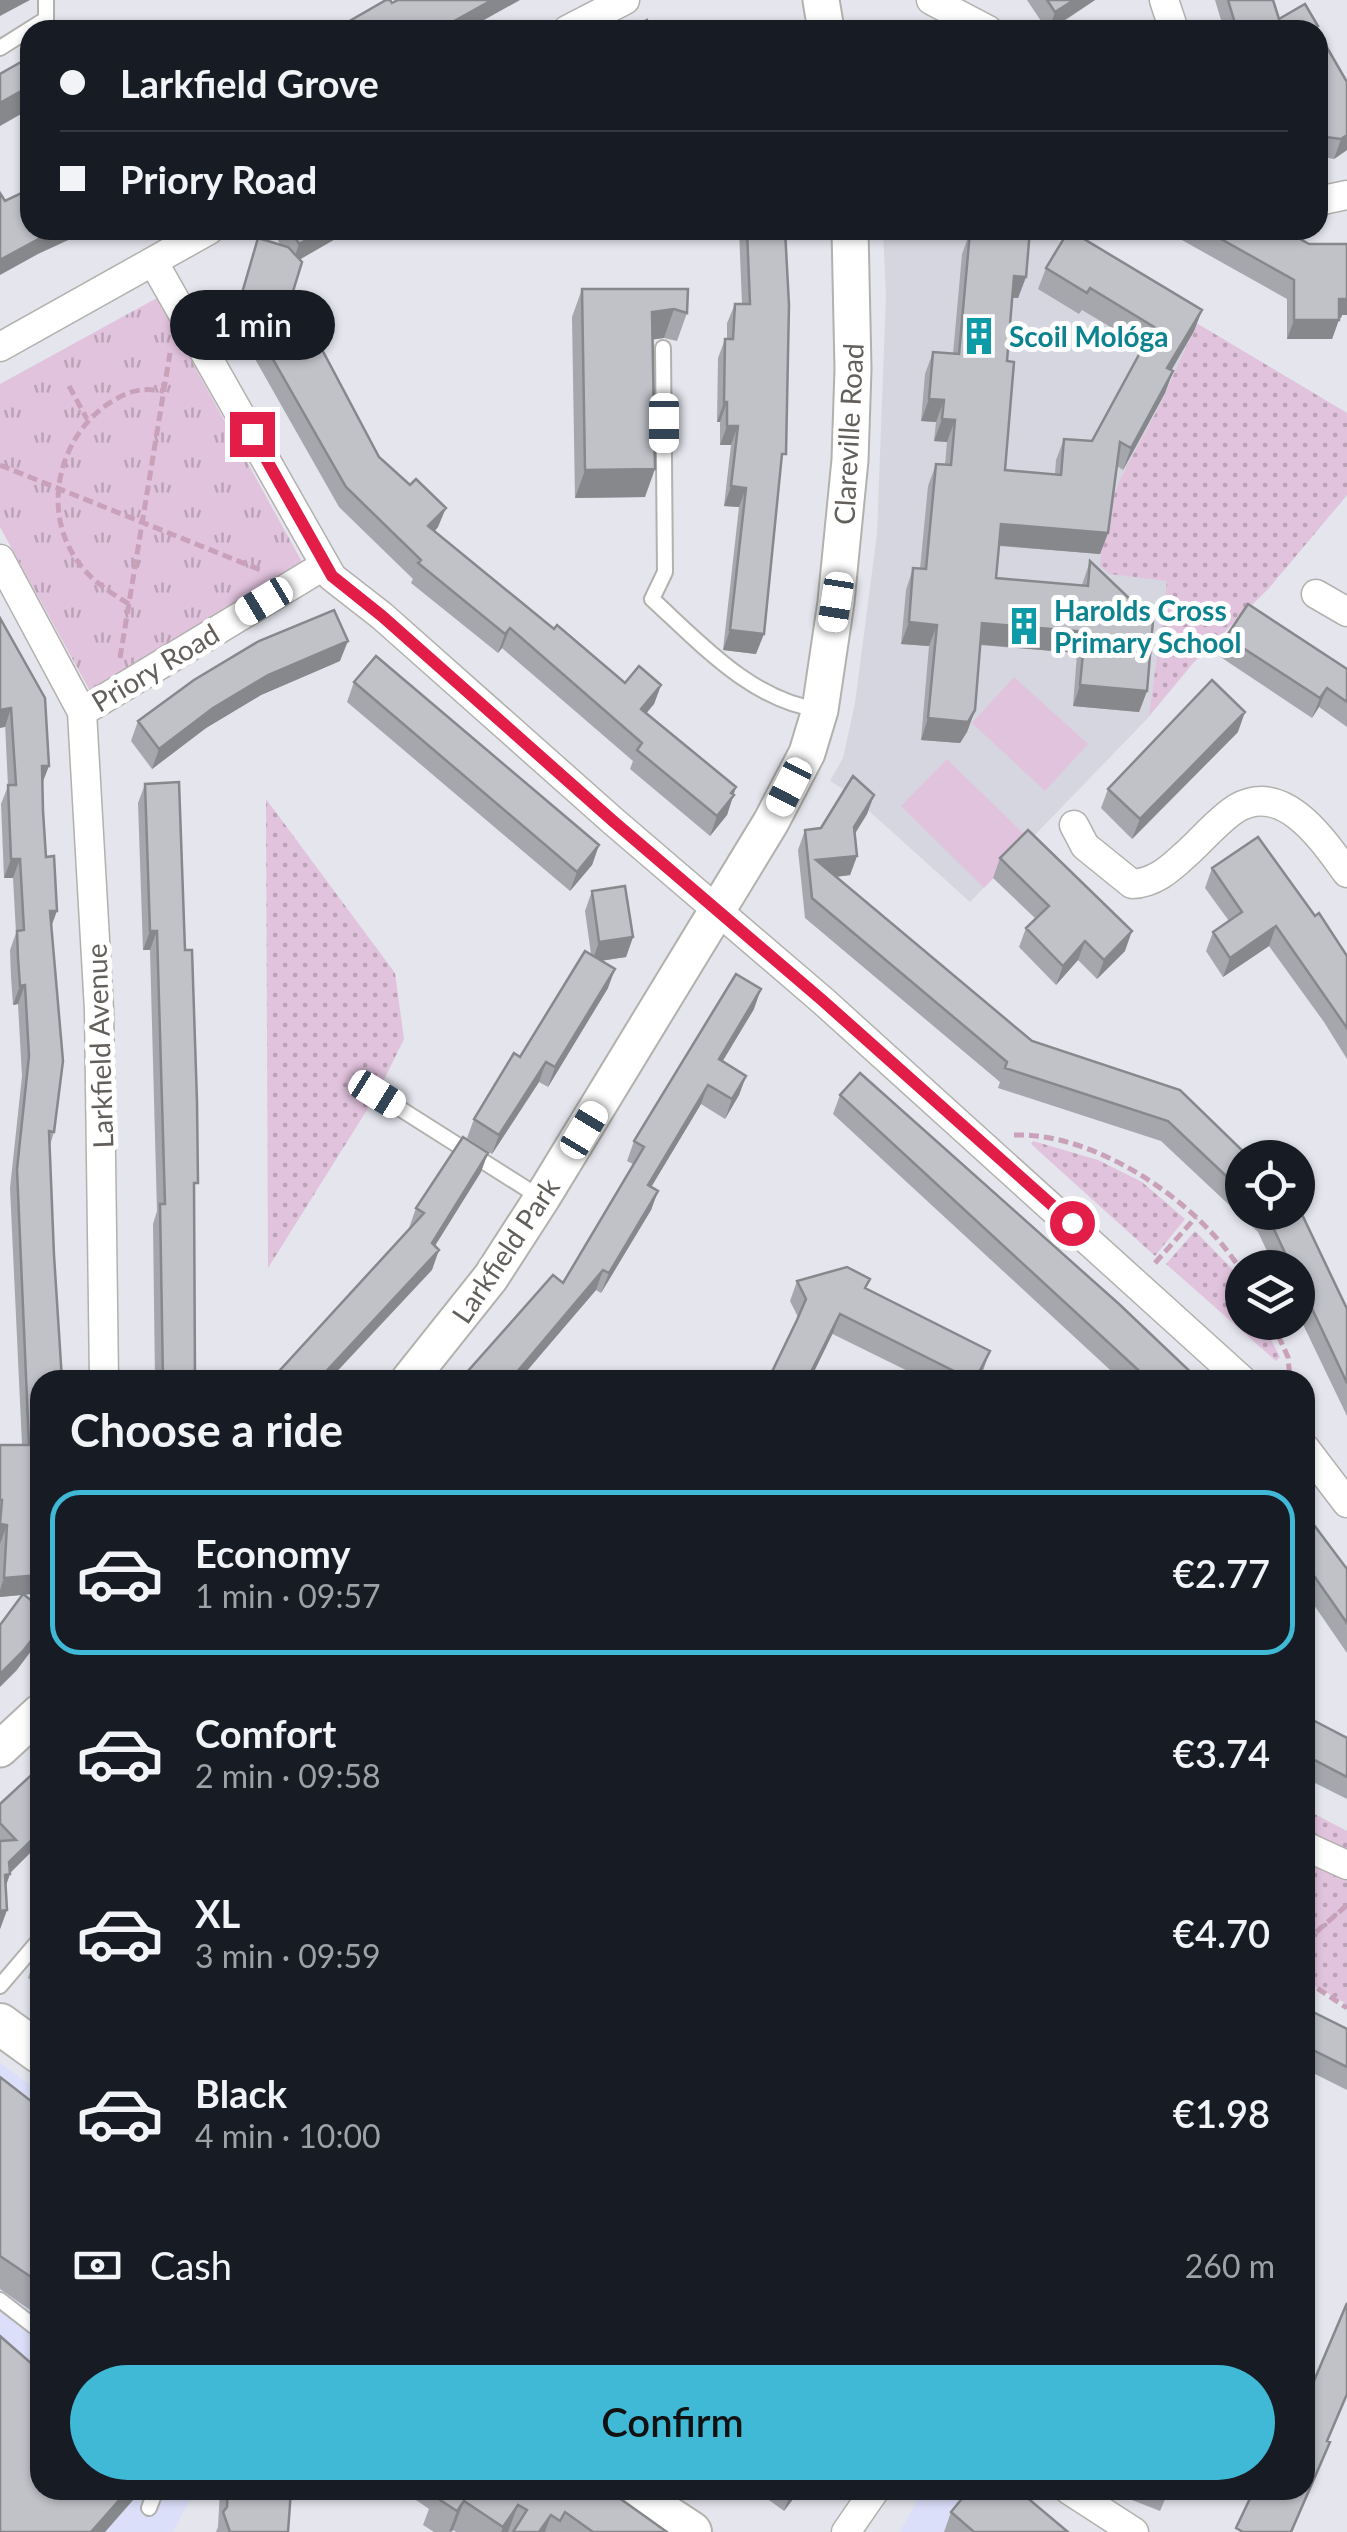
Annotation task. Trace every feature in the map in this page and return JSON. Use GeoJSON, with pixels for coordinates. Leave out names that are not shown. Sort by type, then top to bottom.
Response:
{"type":"FeatureCollection","features":[{"type":"Feature","properties":{"kind":"main road"},"geometry":{"type":"LineString","coordinates":[[0,2024],[30,2046]]}},
{"type":"Feature","properties":{"kind":"main road"},"geometry":{"type":"LineString","coordinates":[[642,2500],[691,2532]]}},
{"type":"Feature","properties":{"kind":"street"},"geometry":{"type":"LineString","coordinates":[[587,20],[626,0]]}},
{"type":"Feature","properties":{"kind":"street"},"geometry":{"type":"LineString","coordinates":[[931,0],[969,20]]}},
{"type":"Feature","properties":{"kind":"street"},"geometry":{"type":"LineString","coordinates":[[0,347],[193,240]]}},
{"type":"Feature","properties":{"kind":"street","name":"Clareville Road"},"geometry":{"type":"LineString","coordinates":[[716,909],[772,822],[807,753],[820,710],[839,584],[850,460],[854,369],[850,240]]}},
{"type":"Feature","properties":{"kind":"street"},"geometry":{"type":"LineString","coordinates":[[154,263],[332,576],[992,1152],[1231,1370]]}},
{"type":"Feature","properties":{"kind":"street","name":"Priory Road"},"geometry":{"type":"LineString","coordinates":[[0,559],[82,712],[324,565]]}},
{"type":"Feature","properties":{"kind":"street"},"geometry":{"type":"LineString","coordinates":[[1316,594],[1347,612]]}},
{"type":"Feature","properties":{"kind":"street","name":"Larkfield Avenue"},"geometry":{"type":"LineString","coordinates":[[82,712],[99,1010],[104,1370]]}},
{"type":"Feature","properties":{"kind":"street"},"geometry":{"type":"LineString","coordinates":[[1074,824],[1085,846],[1132,884],[1156,879],[1238,808],[1265,803],[1300,815],[1347,873]]}},
{"type":"Feature","properties":{"kind":"street","name":"Larkfield Park"},"geometry":{"type":"LineString","coordinates":[[416,1370],[491,1277],[716,909]]}},
{"type":"Feature","properties":{"kind":"street"},"geometry":{"type":"LineString","coordinates":[[1315,1461],[1347,1503]]}},
{"type":"Feature","properties":{"kind":"street"},"geometry":{"type":"LineString","coordinates":[[0,1749],[30,1721]]}},
{"type":"Feature","properties":{"kind":"street"},"geometry":{"type":"LineString","coordinates":[[1315,1851],[1347,1865]]}},
{"type":"Feature","properties":{"kind":"street"},"geometry":{"type":"LineString","coordinates":[[846,2532],[868,2500]]}},
{"type":"Feature","properties":{"kind":"street"},"geometry":{"type":"LineString","coordinates":[[1084,2500],[1134,2532]]}},
{"type":"Feature","properties":{"kind":"lane"},"geometry":{"type":"LineString","coordinates":[[664,348],[665,572],[652,599],[722,664],[794,707],[820,710]]}},
{"type":"Feature","properties":{"kind":"lane"},"geometry":{"type":"LineString","coordinates":[[377,1094],[542,1198]]}},
{"type":"Feature","properties":{"kind":"lane"},"geometry":{"type":"LineString","coordinates":[[0,1986],[30,1951]]}},
{"type":"Feature","properties":{"kind":"lane"},"geometry":{"type":"LineString","coordinates":[[0,2300],[30,2323]]}},
{"type":"Feature","properties":{"kind":"lane"},"geometry":{"type":"LineString","coordinates":[[149,2508],[152,2500]]}},
{"type":"Feature","properties":{"kind":"path"},"geometry":{"type":"LineString","coordinates":[[115,690],[179,302]]}},
{"type":"Feature","properties":{"kind":"path"},"geometry":{"type":"LineString","coordinates":[[69,386],[88,420]]}},
{"type":"Feature","properties":{"kind":"path"},"geometry":{"type":"LineString","coordinates":[[129,604],[98,586],[74,557],[62,526],[58,486],[62,462],[88,420],[114,400],[138,390],[164,391]]}},
{"type":"Feature","properties":{"kind":"path"},"geometry":{"type":"LineString","coordinates":[[0,465],[294,584]]}},
{"type":"Feature","properties":{"kind":"path"},"geometry":{"type":"LineString","coordinates":[[992,1152],[1016,1134],[1050,1139],[1105,1156],[1151,1178],[1196,1217],[1225,1252]]}},
{"type":"Feature","properties":{"kind":"path"},"geometry":{"type":"LineString","coordinates":[[1137,1285],[1196,1217]]}},
{"type":"Feature","properties":{"kind":"path"},"geometry":{"type":"LineString","coordinates":[[1280,1340],[1289,1370]]}},
{"type":"Feature","properties":{"kind":"path"},"geometry":{"type":"LineString","coordinates":[[1315,1933],[1347,1905]]}},
{"type":"Feature","properties":{"kind":"path"},"geometry":{"type":"LineString","coordinates":[[1315,1987],[1347,2008]]}},
{"type":"Feature","properties":{"kind":"shaded area"},"geometry":{"type":"Polygon","coordinates":[[[883,240],[1057,240],[1347,413],[1347,495],[1269,588],[1194,662],[1146,720],[970,902],[848,792],[830,781],[843,758],[855,703],[877,534],[886,296],[883,240]]]}},
{"type":"Feature","properties":{"kind":"shaded area"},"geometry":{"type":"Polygon","coordinates":[[[0,2063],[30,2085],[30,2500],[190,2500],[173,2532],[0,2532],[0,2063]]]}},
{"type":"Feature","properties":{"kind":"shaded area"},"geometry":{"type":"Polygon","coordinates":[[[918,2500],[1004,2500],[1041,2532],[900,2532],[918,2500]]]}},
{"type":"Feature","properties":{"kind":"green space"},"geometry":{"type":"Polygon","coordinates":[[[157,298],[307,571],[90,691],[0,527],[0,384],[157,298]]]}},
{"type":"Feature","properties":{"kind":"green space"},"geometry":{"type":"Polygon","coordinates":[[[1198,324],[1347,413],[1347,495],[1269,588],[1194,662],[1149,716],[1167,581],[1110,574],[1100,566],[1103,539],[1122,476],[1198,324]]]}},
{"type":"Feature","properties":{"kind":"green space"},"geometry":{"type":"Polygon","coordinates":[[[1014,677],[1088,744],[1045,791],[972,723],[1014,677]]]}},
{"type":"Feature","properties":{"kind":"green space"},"geometry":{"type":"Polygon","coordinates":[[[947,759],[1030,840],[984,888],[901,806],[947,759]]]}},
{"type":"Feature","properties":{"kind":"green space"},"geometry":{"type":"Polygon","coordinates":[[[266,799],[395,973],[404,1039],[377,1094],[268,1268],[266,799]]]}},
{"type":"Feature","properties":{"kind":"green space"},"geometry":{"type":"Polygon","coordinates":[[[1033,1141],[1098,1160],[1142,1182],[1185,1219],[1155,1256],[1031,1144],[1033,1141]]]}},
{"type":"Feature","properties":{"kind":"green space"},"geometry":{"type":"Polygon","coordinates":[[[1195,1231],[1225,1262],[1225,1316],[1166,1264],[1195,1231]]]}},
{"type":"Feature","properties":{"kind":"green space"},"geometry":{"type":"Polygon","coordinates":[[[1252,1340],[1271,1340],[1280,1357],[1276,1361],[1252,1340]]]}},
{"type":"Feature","properties":{"kind":"green space"},"geometry":{"type":"Polygon","coordinates":[[[1315,1814],[1347,1831],[1347,2004],[1315,1986],[1315,1814]]]}},
{"type":"Feature","properties":{"kind":"building"},"geometry":{"type":"Polygon","coordinates":[[[386,0],[492,0],[456,20],[351,20],[386,0]]]}},
{"type":"Feature","properties":{"kind":"building"},"geometry":{"type":"Polygon","coordinates":[[[1047,0],[1074,0],[1055,12],[1047,0]]]}},
{"type":"Feature","properties":{"kind":"building"},"geometry":{"type":"Polygon","coordinates":[[[1228,0],[1273,0],[1279,19],[1305,4],[1314,20],[1234,20],[1228,0]]]}},
{"type":"Feature","properties":{"kind":"building"},"geometry":{"type":"Polygon","coordinates":[[[1328,49],[1347,82],[1347,135],[1341,139],[1328,137],[1328,49]]]}},
{"type":"Feature","properties":{"kind":"building"},"geometry":{"type":"Polygon","coordinates":[[[20,63],[20,92],[0,103],[0,74],[20,63]]]}},
{"type":"Feature","properties":{"kind":"building"},"geometry":{"type":"Polygon","coordinates":[[[0,193],[5,201],[20,194],[20,240],[37,240],[0,260],[0,193]]]}},
{"type":"Feature","properties":{"kind":"building"},"geometry":{"type":"Polygon","coordinates":[[[257,240],[288,247],[302,262],[286,314],[240,300],[257,240]]]}},
{"type":"Feature","properties":{"kind":"building"},"geometry":{"type":"Polygon","coordinates":[[[747,240],[786,240],[789,305],[786,454],[782,454],[764,634],[730,630],[746,488],[731,486],[738,426],[727,426],[725,339],[733,339],[735,304],[750,304],[747,240]]]}},
{"type":"Feature","properties":{"kind":"building"},"geometry":{"type":"Polygon","coordinates":[[[969,240],[1029,240],[1026,277],[1014,276],[1007,361],[1014,362],[1005,470],[1061,475],[1064,439],[1092,441],[1154,327],[1090,288],[1087,293],[1046,268],[1063,240],[1086,240],[1202,310],[1167,368],[1173,371],[1131,448],[1120,442],[1108,533],[1001,524],[996,578],[1088,586],[1090,561],[1153,621],[1147,691],[1080,685],[1085,632],[982,623],[975,710],[968,722],[928,718],[937,625],[909,622],[913,568],[926,569],[936,464],[951,465],[955,420],[942,419],[944,400],[929,399],[933,352],[959,354],[969,240]]]}},
{"type":"Feature","properties":{"kind":"building"},"geometry":{"type":"Polygon","coordinates":[[[1223,240],[1347,244],[1347,299],[1339,299],[1339,320],[1294,320],[1294,280],[1223,240]]]}},
{"type":"Feature","properties":{"kind":"building"},"geometry":{"type":"Polygon","coordinates":[[[582,289],[688,289],[687,313],[674,309],[652,312],[655,469],[585,470],[582,289]]]}},
{"type":"Feature","properties":{"kind":"building"},"geometry":{"type":"Polygon","coordinates":[[[284,318],[303,351],[318,342],[379,457],[410,485],[416,479],[446,508],[428,526],[625,683],[639,666],[661,685],[641,709],[736,787],[717,816],[637,750],[642,743],[510,628],[505,634],[418,563],[421,560],[346,487],[258,333],[284,318]]]}},
{"type":"Feature","properties":{"kind":"building"},"geometry":{"type":"Polygon","coordinates":[[[1248,604],[1347,669],[1347,702],[1327,688],[1320,698],[1226,637],[1248,604]]]}},
{"type":"Feature","properties":{"kind":"building"},"geometry":{"type":"Polygon","coordinates":[[[334,610],[348,641],[268,675],[213,708],[159,749],[138,721],[194,680],[259,641],[334,610]]]}},
{"type":"Feature","properties":{"kind":"building"},"geometry":{"type":"Polygon","coordinates":[[[0,618],[45,698],[49,766],[42,766],[43,811],[46,857],[54,856],[57,911],[50,911],[63,1061],[54,1132],[49,1131],[61,1370],[30,1370],[30,1576],[4,1578],[7,1525],[0,1524],[0,1445],[29,1445],[17,1169],[29,1056],[25,985],[20,986],[18,958],[17,931],[24,930],[20,859],[11,859],[8,785],[16,785],[11,708],[0,710],[0,618]]]}},
{"type":"Feature","properties":{"kind":"building"},"geometry":{"type":"Polygon","coordinates":[[[376,656],[599,845],[577,872],[354,682],[376,656]]]}},
{"type":"Feature","properties":{"kind":"building"},"geometry":{"type":"Polygon","coordinates":[[[1212,680],[1245,712],[1140,819],[1108,789],[1212,680]]]}},
{"type":"Feature","properties":{"kind":"building"},"geometry":{"type":"Polygon","coordinates":[[[853,776],[874,795],[854,827],[857,856],[816,860],[1032,1041],[1180,1090],[1231,1140],[1225,1140],[1225,1175],[1168,1121],[1005,1068],[1007,1062],[812,898],[805,830],[821,828],[853,776]]]}},
{"type":"Feature","properties":{"kind":"building"},"geometry":{"type":"Polygon","coordinates":[[[179,782],[185,950],[192,950],[197,1102],[195,1370],[163,1370],[160,1204],[165,1204],[157,931],[150,931],[145,784],[179,782]]]}},
{"type":"Feature","properties":{"kind":"building"},"geometry":{"type":"Polygon","coordinates":[[[1028,830],[1132,931],[1104,960],[1085,941],[1063,966],[1026,928],[1049,906],[1000,858],[1028,830]]]}},
{"type":"Feature","properties":{"kind":"building"},"geometry":{"type":"Polygon","coordinates":[[[1258,837],[1315,916],[1319,913],[1347,956],[1347,1028],[1276,926],[1230,958],[1213,932],[1242,912],[1212,868],[1258,837]]]}},
{"type":"Feature","properties":{"kind":"building"},"geometry":{"type":"Polygon","coordinates":[[[625,886],[633,937],[599,942],[592,891],[625,886]]]}},
{"type":"Feature","properties":{"kind":"building"},"geometry":{"type":"Polygon","coordinates":[[[585,951],[615,969],[555,1067],[546,1062],[499,1135],[474,1119],[514,1053],[520,1057],[585,951]]]}},
{"type":"Feature","properties":{"kind":"building"},"geometry":{"type":"Polygon","coordinates":[[[736,974],[761,989],[719,1059],[746,1076],[732,1099],[708,1085],[648,1185],[658,1191],[609,1273],[603,1270],[519,1370],[469,1370],[553,1275],[563,1283],[644,1147],[634,1141],[736,974]]]}},
{"type":"Feature","properties":{"kind":"building"},"geometry":{"type":"Polygon","coordinates":[[[860,1073],[1188,1370],[1138,1370],[840,1095],[860,1073]]]}},
{"type":"Feature","properties":{"kind":"building"},"geometry":{"type":"Polygon","coordinates":[[[463,1137],[488,1153],[432,1243],[439,1250],[327,1370],[280,1370],[424,1213],[416,1208],[463,1137]]]}},
{"type":"Feature","properties":{"kind":"building"},"geometry":{"type":"Polygon","coordinates":[[[1274,1230],[1309,1230],[1347,1309],[1347,1383],[1315,1315],[1315,1250],[1284,1250],[1274,1230]]]}},
{"type":"Feature","properties":{"kind":"building"},"geometry":{"type":"Polygon","coordinates":[[[847,1267],[870,1279],[865,1288],[990,1351],[980,1370],[952,1370],[840,1314],[812,1370],[773,1370],[806,1299],[797,1281],[847,1267]]]}},
{"type":"Feature","properties":{"kind":"building"},"geometry":{"type":"Polygon","coordinates":[[[1315,1526],[1347,1569],[1347,1623],[1315,1577],[1315,1526]]]}},
{"type":"Feature","properties":{"kind":"building"},"geometry":{"type":"Polygon","coordinates":[[[23,1594],[30,1599],[30,1642],[0,1674],[0,1625],[23,1594]]]}},
{"type":"Feature","properties":{"kind":"building"},"geometry":{"type":"Polygon","coordinates":[[[1315,1721],[1347,1738],[1347,1777],[1315,1760],[1315,1721]]]}},
{"type":"Feature","properties":{"kind":"building"},"geometry":{"type":"Polygon","coordinates":[[[30,1776],[30,1842],[9,1862],[10,1874],[5,1875],[7,1910],[0,1911],[0,1841],[16,1840],[0,1823],[0,1804],[30,1776]]]}},
{"type":"Feature","properties":{"kind":"building"},"geometry":{"type":"Polygon","coordinates":[[[1315,2013],[1347,2029],[1347,2067],[1315,2051],[1315,2013]]]}},
{"type":"Feature","properties":{"kind":"building"},"geometry":{"type":"Polygon","coordinates":[[[0,2077],[30,2100],[30,2276],[0,2256],[0,2077]]]}},
{"type":"Feature","properties":{"kind":"building"},"geometry":{"type":"Polygon","coordinates":[[[1347,2303],[1347,2394],[1315,2477],[1315,2378],[1347,2303]]]}},
{"type":"Feature","properties":{"kind":"building"},"geometry":{"type":"Polygon","coordinates":[[[0,2336],[30,2362],[30,2500],[119,2500],[91,2532],[0,2532],[0,2336]]]}},
{"type":"Feature","properties":{"kind":"building"},"geometry":{"type":"Polygon","coordinates":[[[227,2500],[290,2500],[288,2532],[230,2532],[223,2512],[227,2500]]]}},
{"type":"Feature","properties":{"kind":"building"},"geometry":{"type":"Polygon","coordinates":[[[440,2500],[622,2500],[667,2532],[593,2532],[565,2512],[560,2521],[551,2515],[539,2532],[513,2532],[527,2510],[518,2505],[503,2527],[464,2501],[457,2511],[440,2500]]]}},
{"type":"Feature","properties":{"kind":"building"},"geometry":{"type":"Polygon","coordinates":[[[961,2500],[1030,2500],[1068,2532],[974,2532],[951,2512],[961,2500]]]}},
{"type":"Feature","properties":{"kind":"building"},"geometry":{"type":"Polygon","coordinates":[[[1249,2500],[1305,2500],[1291,2532],[1243,2532],[1236,2528],[1249,2500]]]}},
{"type":"Feature","properties":{"kind":"place","name":"Scoil Mológa"},"geometry":{"type":"Point","coordinates":[979,336]}},
{"type":"Feature","properties":{"kind":"place","name":"Harolds Cross Primary School"},"geometry":{"type":"Point","coordinates":[1024,626]}},
{"type":"Feature","properties":{"kind":"route"},"geometry":{"type":"LineString","coordinates":[[252,434],[332,576],[822,1000],[1072,1223]]}}]}
